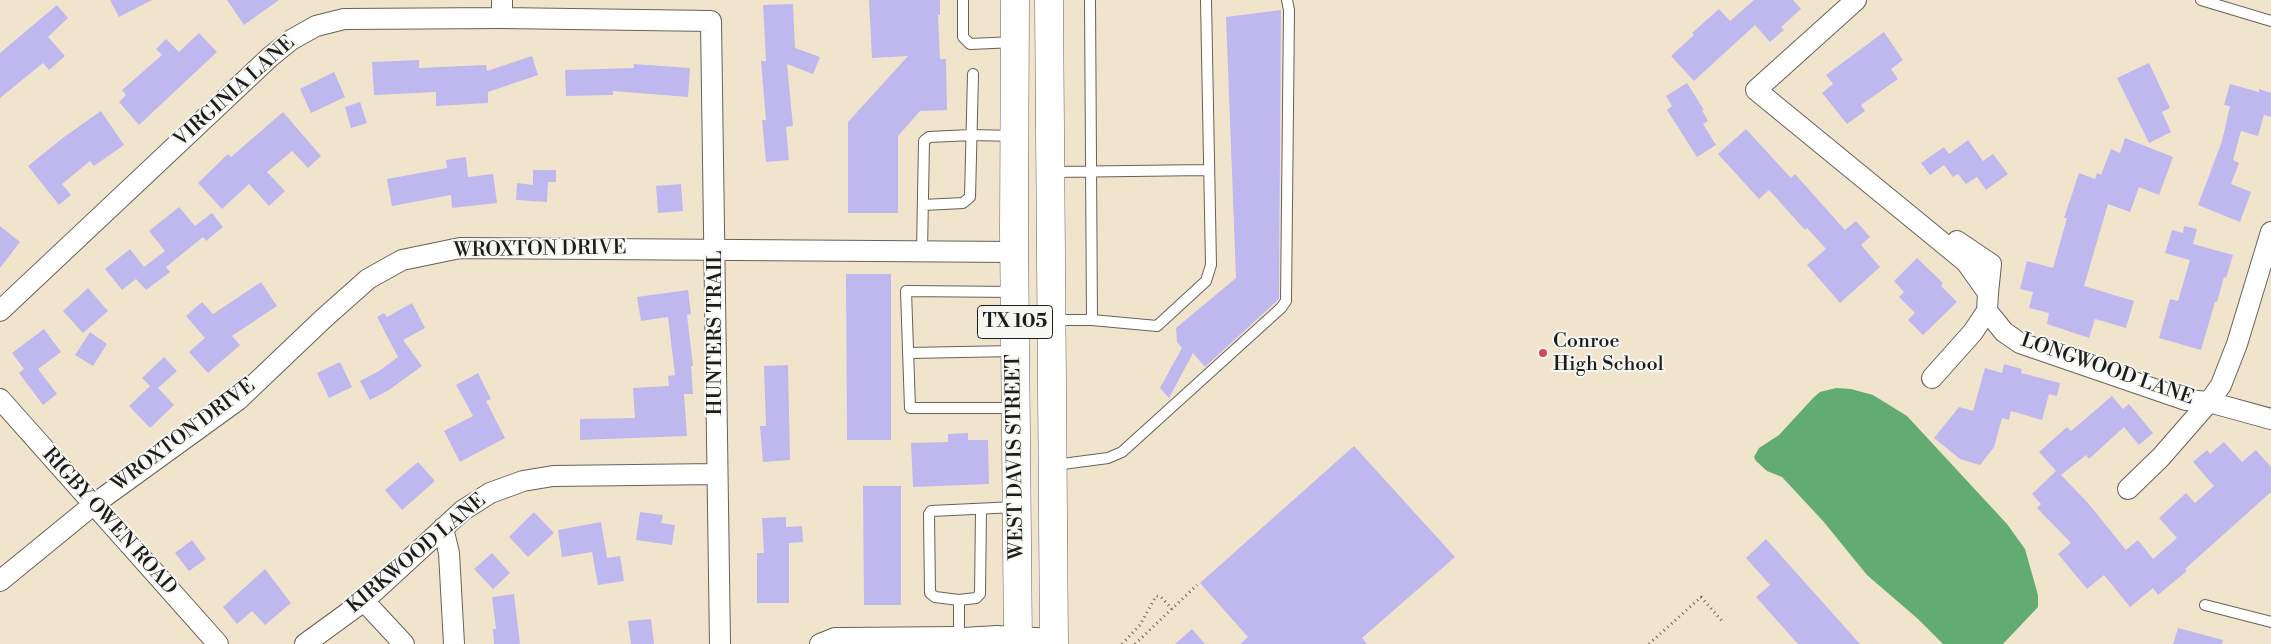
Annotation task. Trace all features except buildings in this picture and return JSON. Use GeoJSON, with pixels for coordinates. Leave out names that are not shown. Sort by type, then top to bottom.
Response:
{"type":"FeatureCollection","features":[{"type":"Feature","properties":{"kind":"main road","name":"WEST DAVIS STREET"},"geometry":{"type":"LineString","coordinates":[[1015,0],[1014,252],[1018,641]]}},
{"type":"Feature","properties":{"kind":"main road","name":"WEST DAVIS STREET"},"geometry":{"type":"LineString","coordinates":[[1049,0],[1054,642]]}},
{"type":"Feature","properties":{"kind":"main road"},"geometry":{"type":"LineString","coordinates":[[1015,136],[1023,138],[1030,145],[1038,161],[1040,335],[1052,364]]}},
{"type":"Feature","properties":{"kind":"street","name":"LONGWOOD LANE"},"geometry":{"type":"LineString","coordinates":[[1856,0],[1756,90],[1966,262],[2004,332],[2020,343],[2186,400],[2209,402],[2271,418]]}},
{"type":"Feature","properties":{"kind":"street","name":"VIRGINIA LANE"},"geometry":{"type":"LineString","coordinates":[[0,311],[270,56],[291,40],[316,26],[344,19],[502,9],[712,21]]}},
{"type":"Feature","properties":{"kind":"street","name":"HUNTERS TRAIL"},"geometry":{"type":"LineString","coordinates":[[712,21],[716,250],[716,474],[720,644]]}},
{"type":"Feature","properties":{"kind":"street","name":"LONGWOOD LANE"},"geometry":{"type":"LineString","coordinates":[[2128,489],[2161,457],[2209,402],[2221,385],[2237,344],[2271,232]]}},
{"type":"Feature","properties":{"kind":"street","name":"WROXTON DRIVE"},"geometry":{"type":"LineString","coordinates":[[0,581],[93,505],[238,400],[368,279],[402,260],[460,248],[1014,252]]}},
{"type":"Feature","properties":{"kind":"street"},"geometry":{"type":"LineString","coordinates":[[1932,378],[1973,332],[1987,302]]}},
{"type":"Feature","properties":{"kind":"street","name":"RIGBY OWEN ROAD"},"geometry":{"type":"LineString","coordinates":[[0,398],[218,644]]}},
{"type":"Feature","properties":{"kind":"street","name":"KIRKWOOD LANE"},"geometry":{"type":"LineString","coordinates":[[305,644],[364,601],[462,511],[490,493],[523,481],[553,476],[716,474]]}},
{"type":"Feature","properties":{"kind":"street"},"geometry":{"type":"LineString","coordinates":[[443,528],[449,552],[454,644]]}},
{"type":"Feature","properties":{"kind":"street"},"geometry":{"type":"LineString","coordinates":[[364,601],[404,644]]}},
{"type":"Feature","properties":{"kind":"street"},"geometry":{"type":"LineString","coordinates":[[820,644],[835,638],[844,641],[997,636],[1018,641],[1054,642]]}},
{"type":"Feature","properties":{"kind":"lane"},"geometry":{"type":"LineString","coordinates":[[963,0],[963,37],[970,44],[1015,42]]}},
{"type":"Feature","properties":{"kind":"lane"},"geometry":{"type":"LineString","coordinates":[[1090,0],[1092,320]]}},
{"type":"Feature","properties":{"kind":"lane"},"geometry":{"type":"LineString","coordinates":[[1051,320],[1092,320],[1157,326],[1206,281],[1210,265],[1206,0]]}},
{"type":"Feature","properties":{"kind":"lane"},"geometry":{"type":"LineString","coordinates":[[1052,466],[1108,458],[1122,452],[1281,308],[1286,301],[1289,10],[1287,0]]}},
{"type":"Feature","properties":{"kind":"lane"},"geometry":{"type":"LineString","coordinates":[[2201,0],[2271,21]]}},
{"type":"Feature","properties":{"kind":"lane"},"geometry":{"type":"LineString","coordinates":[[922,205],[963,203],[970,197],[973,74]]}},
{"type":"Feature","properties":{"kind":"lane"},"geometry":{"type":"LineString","coordinates":[[922,251],[924,141],[929,137],[972,134],[1015,136]]}},
{"type":"Feature","properties":{"kind":"lane"},"geometry":{"type":"LineString","coordinates":[[1050,172],[1092,173],[1209,170]]}},
{"type":"Feature","properties":{"kind":"lane"},"geometry":{"type":"LineString","coordinates":[[1015,292],[906,291],[910,408],[1016,408]]}},
{"type":"Feature","properties":{"kind":"lane"},"geometry":{"type":"LineString","coordinates":[[908,353],[1015,351]]}},
{"type":"Feature","properties":{"kind":"lane"},"geometry":{"type":"LineString","coordinates":[[981,509],[980,594],[976,598],[959,600],[935,597],[930,593],[929,514],[931,511],[1017,507]]}},
{"type":"Feature","properties":{"kind":"lane"},"geometry":{"type":"LineString","coordinates":[[959,600],[959,637]]}},
{"type":"Feature","properties":{"kind":"lane"},"geometry":{"type":"LineString","coordinates":[[2205,605],[2271,622]]}},
{"type":"Feature","properties":{"kind":"path"},"geometry":{"type":"LineString","coordinates":[[1135,644],[1197,585]]}},
{"type":"Feature","properties":{"kind":"path"},"geometry":{"type":"LineString","coordinates":[[1122,644],[1140,625],[1156,596],[1161,596],[1172,610]]}},
{"type":"Feature","properties":{"kind":"path"},"geometry":{"type":"LineString","coordinates":[[1649,644],[1701,597],[1722,620]]}},
{"type":"Feature","properties":{"kind":"green space"},"geometry":{"type":"Polygon","coordinates":[[[1836,388],[1851,389],[1873,395],[1907,416],[2007,524],[2025,549],[2038,595],[2038,607],[2003,644],[1943,644],[1918,619],[1867,575],[1823,521],[1782,477],[1767,471],[1756,461],[1754,457],[1759,448],[1779,435],[1814,397],[1820,392],[1836,388]]]}},
{"type":"Feature","properties":{"kind":"place","name":"Conroe High School"},"geometry":{"type":"Point","coordinates":[1543,353]}}]}
